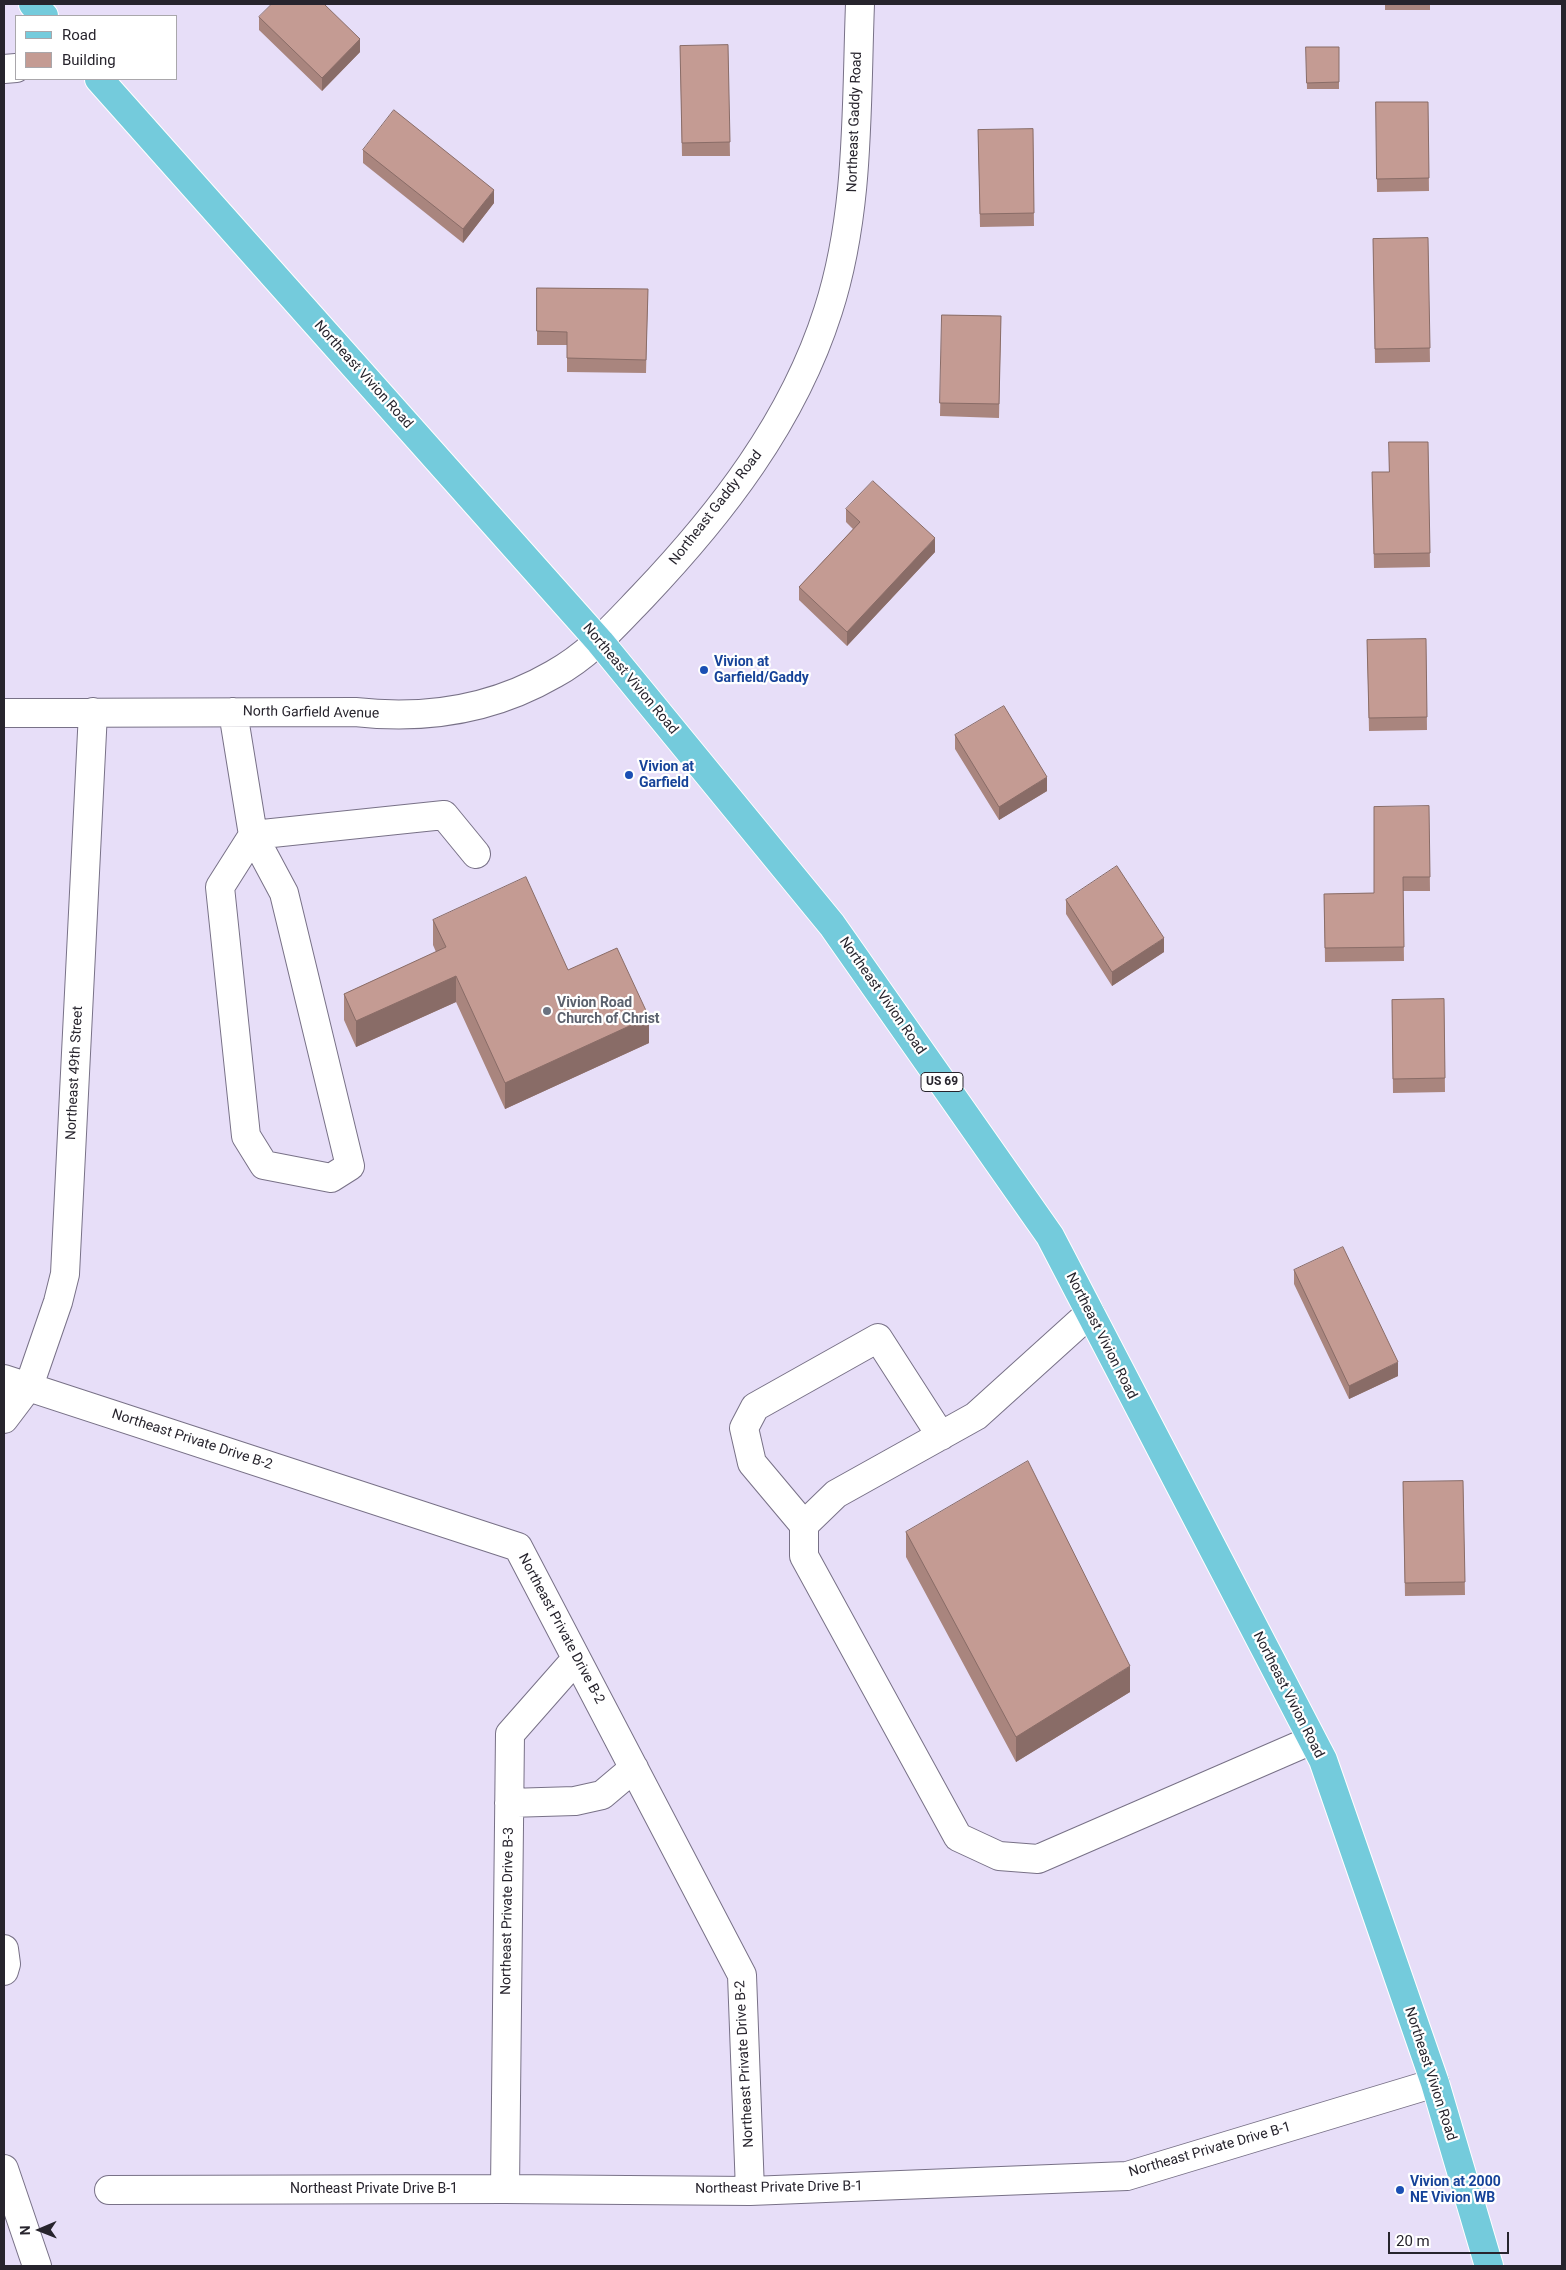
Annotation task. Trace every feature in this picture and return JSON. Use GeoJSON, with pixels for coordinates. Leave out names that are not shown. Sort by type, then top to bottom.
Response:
{"type":"FeatureCollection","features":[{"type":"Feature","properties":{"kind":"main road"},"geometry":{"type":"LineString","coordinates":[[33,4],[43,15]]}},
{"type":"Feature","properties":{"kind":"main road","name":"Northeast Vivion Road"},"geometry":{"type":"LineString","coordinates":[[100,80],[600,642],[832,925],[1050,1236],[1322,1760],[1435,2083],[1489,2266]]}},
{"type":"Feature","properties":{"kind":"street","name":"Northeast Gaddy Road"},"geometry":{"type":"LineString","coordinates":[[600,642],[682,554],[742,479],[777,426],[805,369],[830,302],[844,250],[853,187],[860,4]]}},
{"type":"Feature","properties":{"kind":"street","name":"North Garfield Avenue"},"geometry":{"type":"LineString","coordinates":[[4,713],[355,712],[380,715],[424,714],[458,710],[508,696],[555,674],[600,642]]}},
{"type":"Feature","properties":{"kind":"street","name":"Northeast 49th Street"},"geometry":{"type":"LineString","coordinates":[[4,1419],[16,1382],[58,1302],[65,1274],[93,712]]}},
{"type":"Feature","properties":{"kind":"street"},"geometry":{"type":"LineString","coordinates":[[233,712],[252,834],[284,893],[350,1166],[331,1178],[264,1166],[246,1136],[220,887],[252,834]]}},
{"type":"Feature","properties":{"kind":"street"},"geometry":{"type":"LineString","coordinates":[[252,834],[444,815],[476,854]]}},
{"type":"Feature","properties":{"kind":"street"},"geometry":{"type":"LineString","coordinates":[[804,1525],[836,1494],[976,1416],[1090,1313]]}},
{"type":"Feature","properties":{"kind":"street"},"geometry":{"type":"LineString","coordinates":[[941,1436],[878,1338],[755,1407],[744,1428],[752,1463],[804,1525],[804,1556],[958,1836],[999,1856],[1038,1859],[1312,1740]]}},
{"type":"Feature","properties":{"kind":"street","name":"Northeast Private Drive B-2"},"geometry":{"type":"LineString","coordinates":[[16,1382],[518,1547],[742,1975],[750,2191]]}},
{"type":"Feature","properties":{"kind":"street","name":"Northeast Private Drive B-3"},"geometry":{"type":"LineString","coordinates":[[505,2189],[510,1734],[576,1658]]}},
{"type":"Feature","properties":{"kind":"street"},"geometry":{"type":"LineString","coordinates":[[510,1804],[576,1801],[602,1795],[634,1768]]}},
{"type":"Feature","properties":{"kind":"street"},"geometry":{"type":"LineString","coordinates":[[4,1949],[6,1964],[4,1971]]}},
{"type":"Feature","properties":{"kind":"street","name":"Northeast Private Drive B-1"},"geometry":{"type":"LineString","coordinates":[[109,2190],[505,2189],[750,2191],[1127,2176],[1435,2083]]}},
{"type":"Feature","properties":{"kind":"street"},"geometry":{"type":"LineString","coordinates":[[4,2169],[37,2266]]}},
{"type":"Feature","properties":{"kind":"building"},"geometry":{"type":"Polygon","coordinates":[[[272,4],[324,4],[360,39],[322,78],[259,17],[272,4]]]}},
{"type":"Feature","properties":{"kind":"building"},"geometry":{"type":"Polygon","coordinates":[[[728,45],[730,142],[682,143],[680,46],[728,45]]]}},
{"type":"Feature","properties":{"kind":"building"},"geometry":{"type":"Polygon","coordinates":[[[1306,47],[1339,47],[1339,82],[1307,83],[1306,47]]]}},
{"type":"Feature","properties":{"kind":"building"},"geometry":{"type":"Polygon","coordinates":[[[1376,102],[1428,102],[1429,178],[1377,179],[1376,102]]]}},
{"type":"Feature","properties":{"kind":"building"},"geometry":{"type":"Polygon","coordinates":[[[394,110],[494,190],[463,229],[363,150],[394,110]]]}},
{"type":"Feature","properties":{"kind":"building"},"geometry":{"type":"Polygon","coordinates":[[[1033,129],[1034,213],[980,214],[978,130],[1033,129]]]}},
{"type":"Feature","properties":{"kind":"building"},"geometry":{"type":"Polygon","coordinates":[[[1428,238],[1430,348],[1375,349],[1373,239],[1428,238]]]}},
{"type":"Feature","properties":{"kind":"building"},"geometry":{"type":"Polygon","coordinates":[[[537,288],[648,289],[646,360],[567,358],[567,332],[537,331],[537,288]]]}},
{"type":"Feature","properties":{"kind":"building"},"geometry":{"type":"Polygon","coordinates":[[[942,315],[1001,316],[999,404],[940,403],[942,315]]]}},
{"type":"Feature","properties":{"kind":"building"},"geometry":{"type":"Polygon","coordinates":[[[1389,442],[1428,442],[1430,553],[1374,554],[1372,472],[1389,472],[1389,442]]]}},
{"type":"Feature","properties":{"kind":"building"},"geometry":{"type":"Polygon","coordinates":[[[873,481],[935,538],[847,632],[799,587],[860,522],[846,509],[873,481]]]}},
{"type":"Feature","properties":{"kind":"building"},"geometry":{"type":"Polygon","coordinates":[[[1426,639],[1427,717],[1369,718],[1367,640],[1426,639]]]}},
{"type":"Feature","properties":{"kind":"building"},"geometry":{"type":"Polygon","coordinates":[[[1004,706],[1047,777],[999,807],[955,735],[1004,706]]]}},
{"type":"Feature","properties":{"kind":"building"},"geometry":{"type":"Polygon","coordinates":[[[1429,806],[1430,877],[1403,877],[1404,947],[1325,948],[1324,894],[1374,893],[1374,807],[1429,806]]]}},
{"type":"Feature","properties":{"kind":"building"},"geometry":{"type":"Polygon","coordinates":[[[1117,866],[1164,938],[1112,972],[1066,900],[1117,866]]]}},
{"type":"Feature","properties":{"kind":"building","name":"Vivion Road Church of Christ"},"geometry":{"type":"Polygon","coordinates":[[[526,877],[568,970],[617,948],[649,1017],[505,1083],[456,976],[356,1021],[344,994],[446,947],[433,920],[526,877]]]}},
{"type":"Feature","properties":{"kind":"building"},"geometry":{"type":"Polygon","coordinates":[[[1444,999],[1445,1078],[1393,1079],[1392,1000],[1444,999]]]}},
{"type":"Feature","properties":{"kind":"building"},"geometry":{"type":"Polygon","coordinates":[[[1343,1247],[1398,1362],[1349,1386],[1294,1270],[1343,1247]]]}},
{"type":"Feature","properties":{"kind":"building"},"geometry":{"type":"Polygon","coordinates":[[[1028,1461],[1130,1666],[1016,1737],[906,1532],[1028,1461]]]}},
{"type":"Feature","properties":{"kind":"building"},"geometry":{"type":"Polygon","coordinates":[[[1463,1481],[1465,1582],[1405,1583],[1403,1482],[1463,1481]]]}},
{"type":"Feature","properties":{"kind":"place","name":"Vivion at Garfield/Gaddy"},"geometry":{"type":"Point","coordinates":[704,670]}},
{"type":"Feature","properties":{"kind":"place","name":"Vivion at Garfield"},"geometry":{"type":"Point","coordinates":[629,775]}},
{"type":"Feature","properties":{"kind":"place","name":"Vivion Road Church of Christ"},"geometry":{"type":"Point","coordinates":[547,1011]}},
{"type":"Feature","properties":{"kind":"place","name":"Vivion at 2000 NE Vivion WB"},"geometry":{"type":"Point","coordinates":[1400,2190]}}]}
